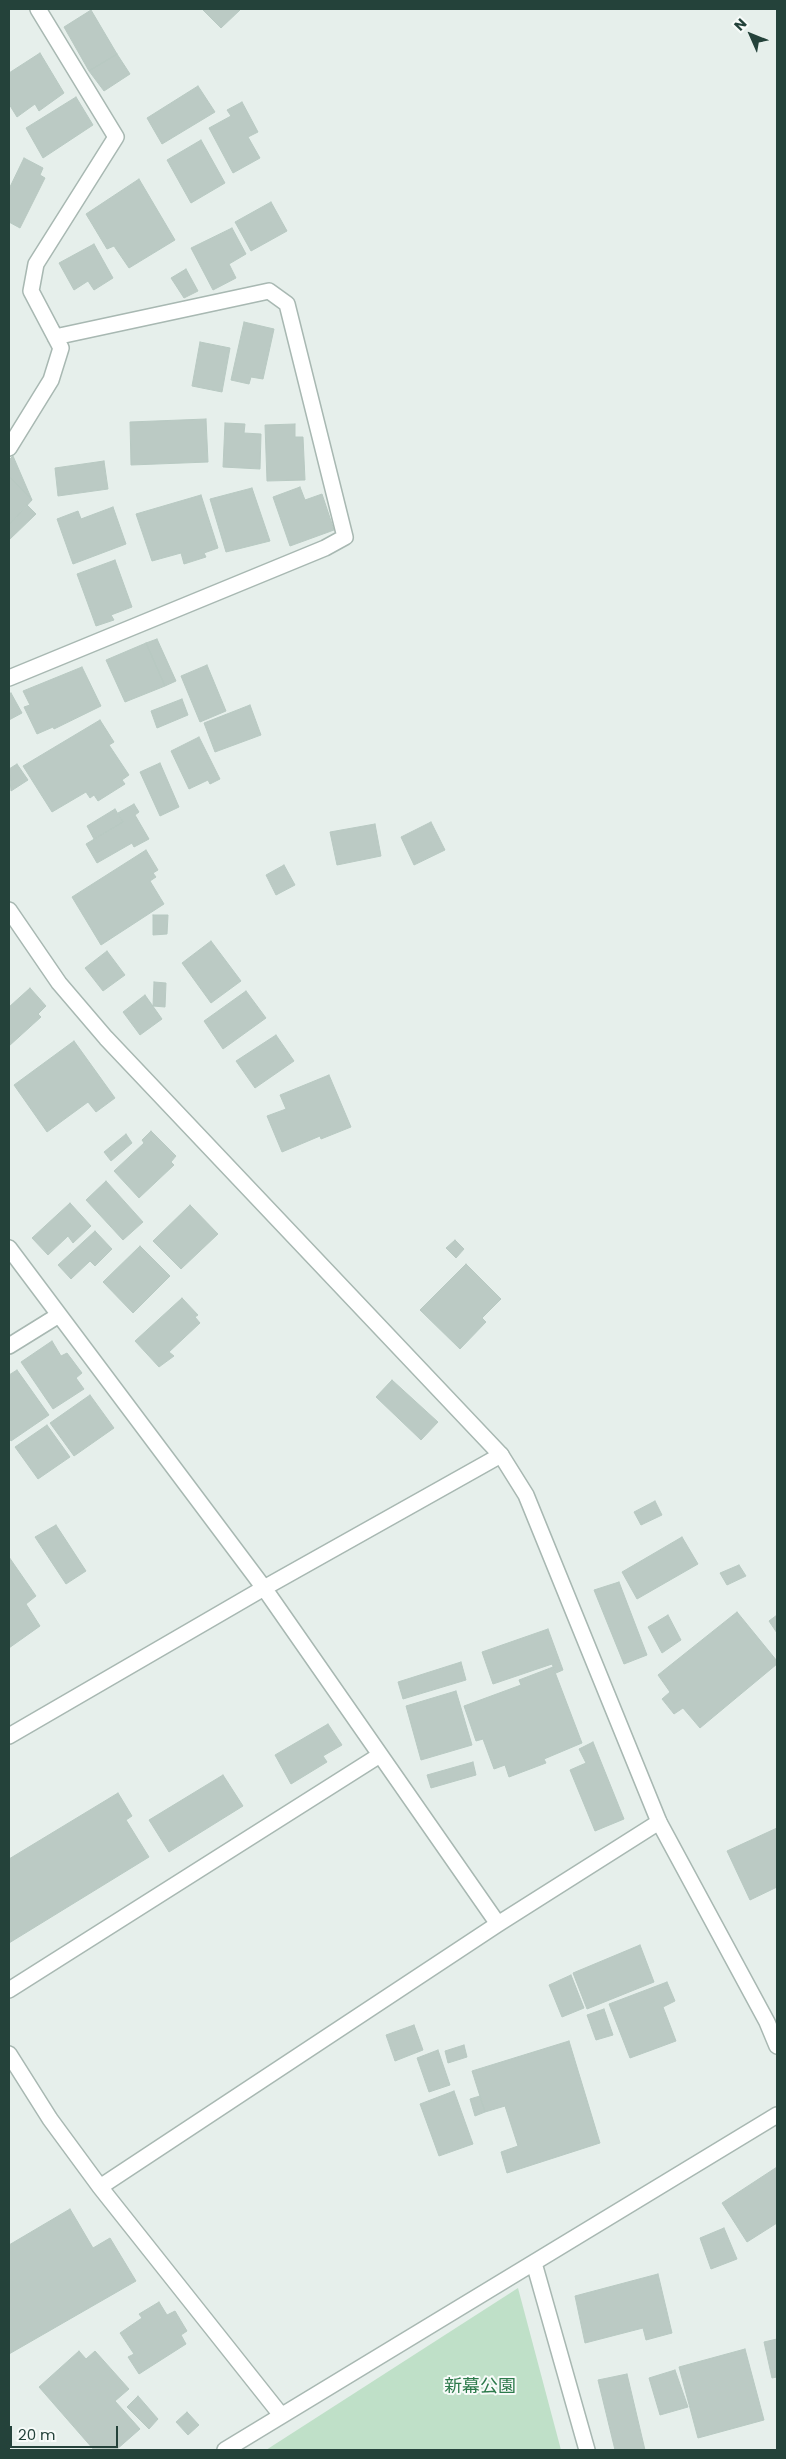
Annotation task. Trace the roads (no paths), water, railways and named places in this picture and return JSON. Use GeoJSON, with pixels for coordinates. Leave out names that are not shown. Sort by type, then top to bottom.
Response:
{"type":"FeatureCollection","features":[{"type":"Feature","properties":{"kind":"street"},"geometry":{"type":"LineString","coordinates":[[9,448],[51,380],[60,348],[31,291],[36,264],[116,137],[38,9]]}},
{"type":"Feature","properties":{"kind":"street"},"geometry":{"type":"LineString","coordinates":[[9,678],[325,548],[345,537],[287,304],[269,291],[55,337]]}},
{"type":"Feature","properties":{"kind":"street"},"geometry":{"type":"LineString","coordinates":[[9,910],[59,983],[106,1038],[501,1455],[526,1495],[659,1822],[767,2022],[777,2046]]}},
{"type":"Feature","properties":{"kind":"street"},"geometry":{"type":"LineString","coordinates":[[9,1248],[264,1588],[498,1924]]}},
{"type":"Feature","properties":{"kind":"street"},"geometry":{"type":"LineString","coordinates":[[9,1346],[59,1315]]}},
{"type":"Feature","properties":{"kind":"street"},"geometry":{"type":"LineString","coordinates":[[9,1736],[264,1588],[501,1455]]}},
{"type":"Feature","properties":{"kind":"street"},"geometry":{"type":"LineString","coordinates":[[9,1990],[380,1755]]}},
{"type":"Feature","properties":{"kind":"street"},"geometry":{"type":"LineString","coordinates":[[100,2187],[498,1924],[659,1822]]}},
{"type":"Feature","properties":{"kind":"street"},"geometry":{"type":"LineString","coordinates":[[9,2054],[50,2119],[100,2187],[281,2415]]}},
{"type":"Feature","properties":{"kind":"street"},"geometry":{"type":"LineString","coordinates":[[225,2450],[777,2115]]}},
{"type":"Feature","properties":{"kind":"street"},"geometry":{"type":"LineString","coordinates":[[534,2263],[587,2450]]}},
{"type":"Feature","properties":{"kind":"park label","name":"新幕公園"},"geometry":{"type":"Point","coordinates":[480,2387]}}]}
